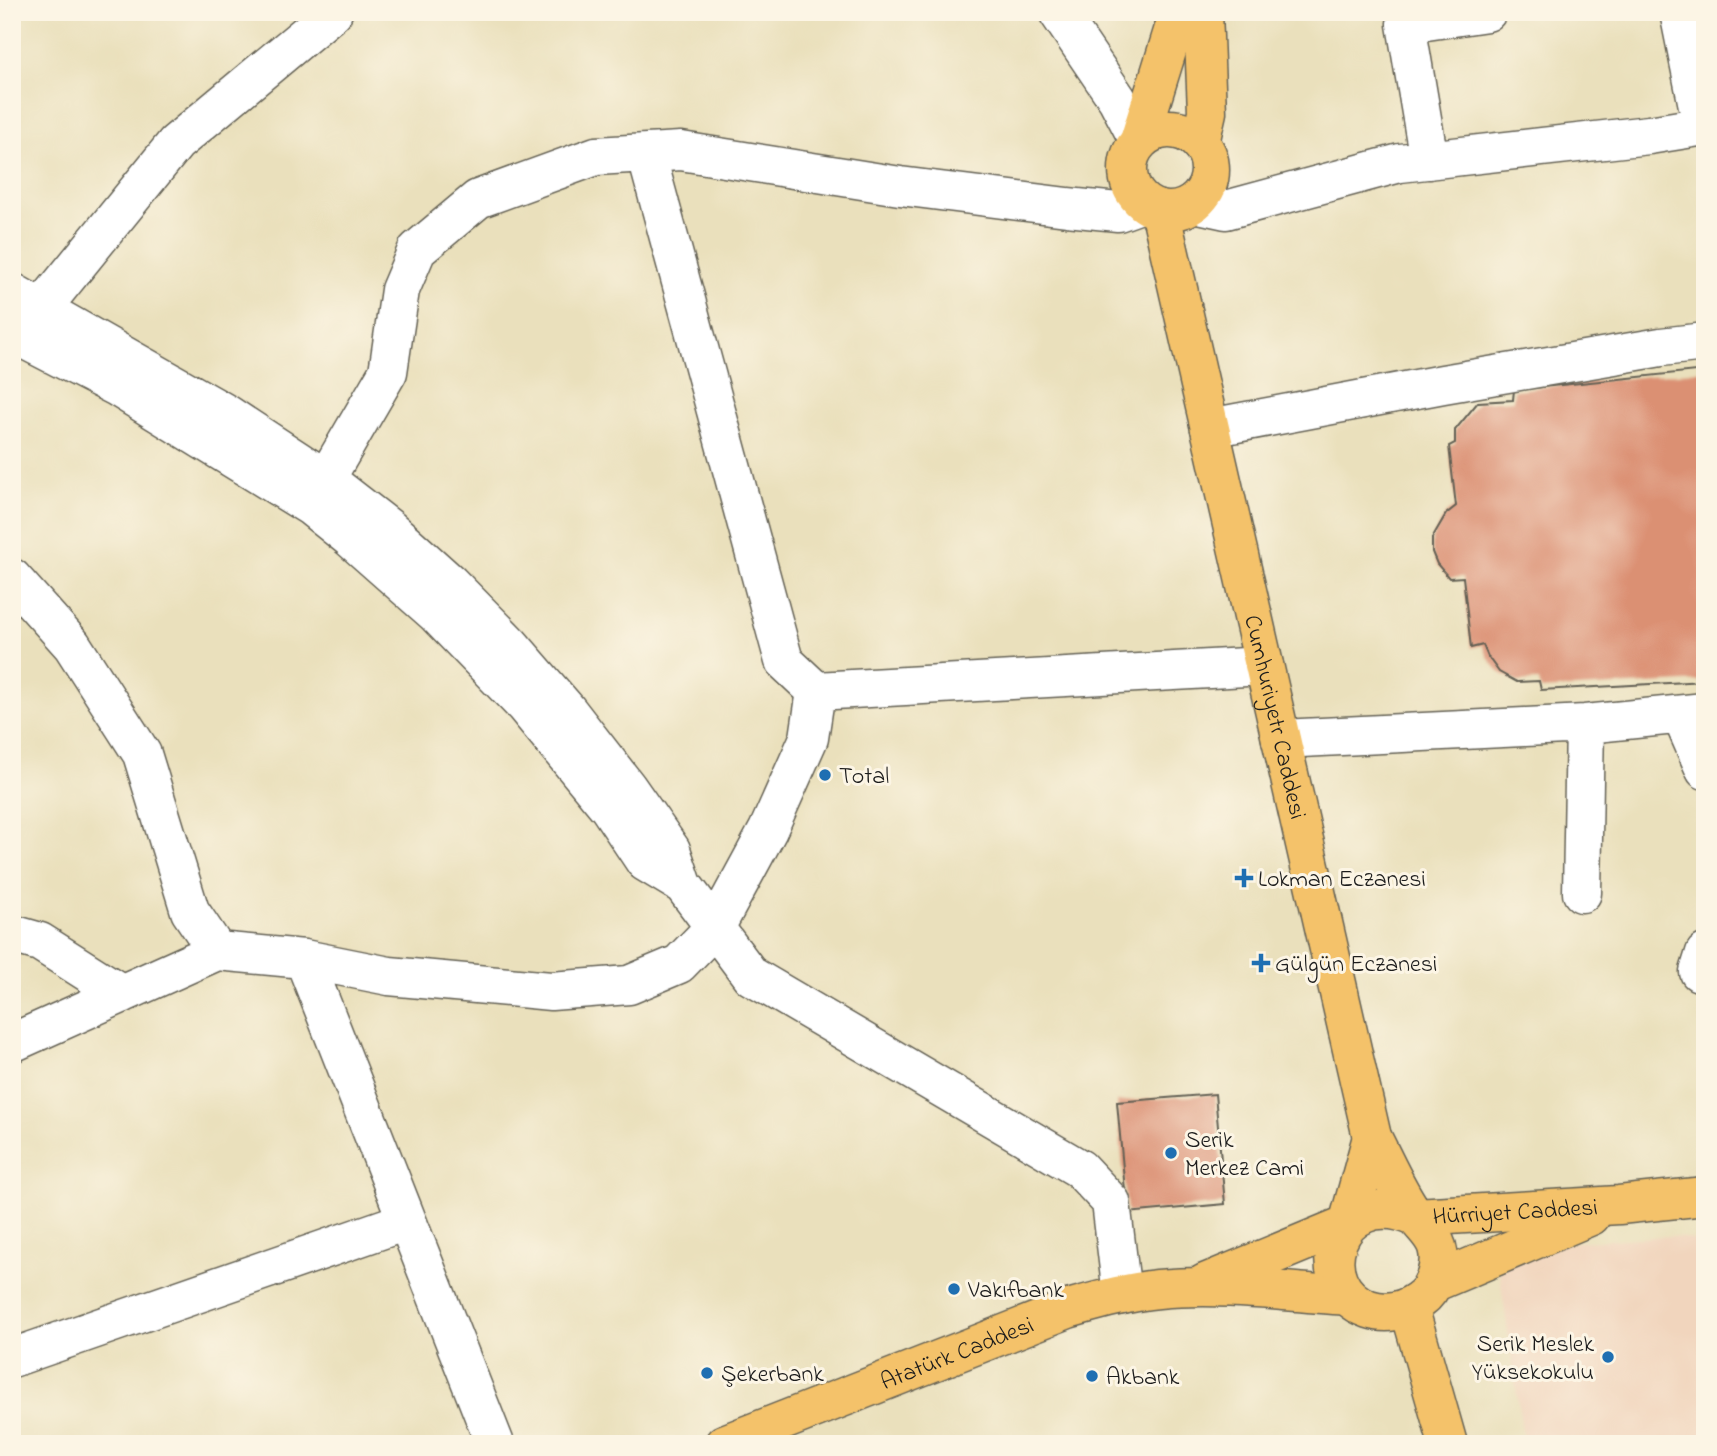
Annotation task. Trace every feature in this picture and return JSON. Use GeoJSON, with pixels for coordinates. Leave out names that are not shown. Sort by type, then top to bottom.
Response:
{"type":"FeatureCollection","features":[{"type":"Feature","properties":{"kind":"main road"},"geometry":{"type":"LineString","coordinates":[[1139,141],[1179,12]]}},
{"type":"Feature","properties":{"kind":"main road"},"geometry":{"type":"LineString","coordinates":[[1200,143],[1207,112],[1208,89],[1203,12]]}},
{"type":"Feature","properties":{"kind":"main road"},"geometry":{"type":"LineString","coordinates":[[1164,129],[1190,135],[1200,143],[1210,168],[1209,181],[1203,193],[1170,206],[1134,192],[1128,179],[1127,166],[1131,152],[1139,141],[1150,133],[1164,129]]}},
{"type":"Feature","properties":{"kind":"main road","name":"Cumhuriyetr Caddesi"},"geometry":{"type":"LineString","coordinates":[[1170,206],[1171,254],[1371,1137],[1415,1216]]}},
{"type":"Feature","properties":{"kind":"main road"},"geometry":{"type":"LineString","coordinates":[[1348,1224],[1362,1213],[1380,1208],[1398,1209],[1415,1216],[1429,1230],[1437,1247],[1438,1265],[1421,1295],[1394,1311],[1377,1311],[1361,1306],[1348,1296],[1338,1282],[1334,1262],[1337,1242],[1348,1224],[1371,1137]]}},
{"type":"Feature","properties":{"kind":"main road","name":"Hürriyet Caddesi"},"geometry":{"type":"LineString","coordinates":[[1415,1216],[1619,1205],[1705,1196]]}},
{"type":"Feature","properties":{"kind":"main road","name":"Hürriyet Caddesi"},"geometry":{"type":"LineString","coordinates":[[1421,1295],[1619,1205]]}},
{"type":"Feature","properties":{"kind":"main road","name":"Atatürk Caddesi"},"geometry":{"type":"LineString","coordinates":[[1197,1286],[1348,1224]]}},
{"type":"Feature","properties":{"kind":"main road","name":"Atatürk Caddesi"},"geometry":{"type":"LineString","coordinates":[[724,1444],[1068,1309],[1122,1295],[1197,1286],[1348,1296]]}},
{"type":"Feature","properties":{"kind":"main road"},"geometry":{"type":"LineString","coordinates":[[1421,1295],[1448,1444]]}},
{"type":"Feature","properties":{"kind":"street"},"geometry":{"type":"LineString","coordinates":[[319,493],[225,413],[27,300],[176,144],[333,12]]}},
{"type":"Feature","properties":{"kind":"street"},"geometry":{"type":"LineString","coordinates":[[1058,12],[1117,99],[1139,141]]}},
{"type":"Feature","properties":{"kind":"street"},"geometry":{"type":"LineString","coordinates":[[1429,160],[1406,24],[1487,12]]}},
{"type":"Feature","properties":{"kind":"street"},"geometry":{"type":"LineString","coordinates":[[319,493],[388,372],[400,290],[417,250],[478,199],[596,156],[681,151],[900,187],[1067,207],[1118,212],[1170,206],[1226,210],[1400,163],[1649,135],[1703,126],[1679,12]]}},
{"type":"Feature","properties":{"kind":"street"},"geometry":{"type":"LineString","coordinates":[[646,153],[784,661],[816,691],[1264,666]]}},
{"type":"Feature","properties":{"kind":"street"},"geometry":{"type":"LineString","coordinates":[[12,332],[390,529],[450,583],[509,643],[628,787],[671,850],[683,885],[751,976],[1080,1169],[1111,1202],[1122,1295]]}},
{"type":"Feature","properties":{"kind":"street"},"geometry":{"type":"LineString","coordinates":[[1210,428],[1457,382],[1705,341]]}},
{"type":"Feature","properties":{"kind":"street"},"geometry":{"type":"LineString","coordinates":[[12,578],[72,645],[142,754],[190,911],[217,951]]}},
{"type":"Feature","properties":{"kind":"street"},"geometry":{"type":"LineString","coordinates":[[12,1043],[217,951],[304,959],[388,976],[551,991],[629,985],[679,964],[716,926],[768,830],[809,738],[816,691]]}},
{"type":"Feature","properties":{"kind":"street"},"geometry":{"type":"LineString","coordinates":[[1281,738],[1585,724],[1693,714],[1705,770]]}},
{"type":"Feature","properties":{"kind":"street"},"geometry":{"type":"LineString","coordinates":[[1582,893],[1585,724]]}},
{"type":"Feature","properties":{"kind":"street"},"geometry":{"type":"LineString","coordinates":[[12,934],[40,942],[122,994]]}},
{"type":"Feature","properties":{"kind":"street"},"geometry":{"type":"LineString","coordinates":[[304,959],[495,1444]]}},
{"type":"Feature","properties":{"kind":"street"},"geometry":{"type":"LineString","coordinates":[[12,1358],[406,1221]]}},
{"type":"Feature","properties":{"kind":"shaded area","name":"Serik Meslek Yüksekokulu"},"geometry":{"type":"Polygon","coordinates":[[[1671,1236],[1705,1242],[1705,1444],[1524,1444],[1499,1270],[1536,1245],[1671,1236]]]}},
{"type":"Feature","properties":{"kind":"building"},"geometry":{"type":"Polygon","coordinates":[[[1705,370],[1705,681],[1541,690],[1539,681],[1517,682],[1499,672],[1483,645],[1471,648],[1463,577],[1449,578],[1437,564],[1432,552],[1432,538],[1446,514],[1456,506],[1449,446],[1455,443],[1455,430],[1478,402],[1513,400],[1514,390],[1705,370]]]}},
{"type":"Feature","properties":{"kind":"building","name":"Serik Merkez Cami"},"geometry":{"type":"Polygon","coordinates":[[[1215,1094],[1225,1204],[1127,1213],[1117,1102],[1215,1094]]]}},
{"type":"Feature","properties":{"kind":"place","name":"Total"},"geometry":{"type":"Point","coordinates":[825,775]}},
{"type":"Feature","properties":{"kind":"place","name":"Lokman Eczanesi"},"geometry":{"type":"Point","coordinates":[1244,878]}},
{"type":"Feature","properties":{"kind":"place","name":"Gülgün Eczanesi"},"geometry":{"type":"Point","coordinates":[1261,963]}},
{"type":"Feature","properties":{"kind":"place","name":"Serik Merkez Cami"},"geometry":{"type":"Point","coordinates":[1171,1153]}},
{"type":"Feature","properties":{"kind":"place","name":"Vakıfbank"},"geometry":{"type":"Point","coordinates":[954,1289]}},
{"type":"Feature","properties":{"kind":"place","name":"Serik Meslek Yüksekokulu"},"geometry":{"type":"Point","coordinates":[1608,1357]}},
{"type":"Feature","properties":{"kind":"place","name":"Şekerbank"},"geometry":{"type":"Point","coordinates":[707,1373]}},
{"type":"Feature","properties":{"kind":"place","name":"Akbank"},"geometry":{"type":"Point","coordinates":[1092,1376]}}]}
